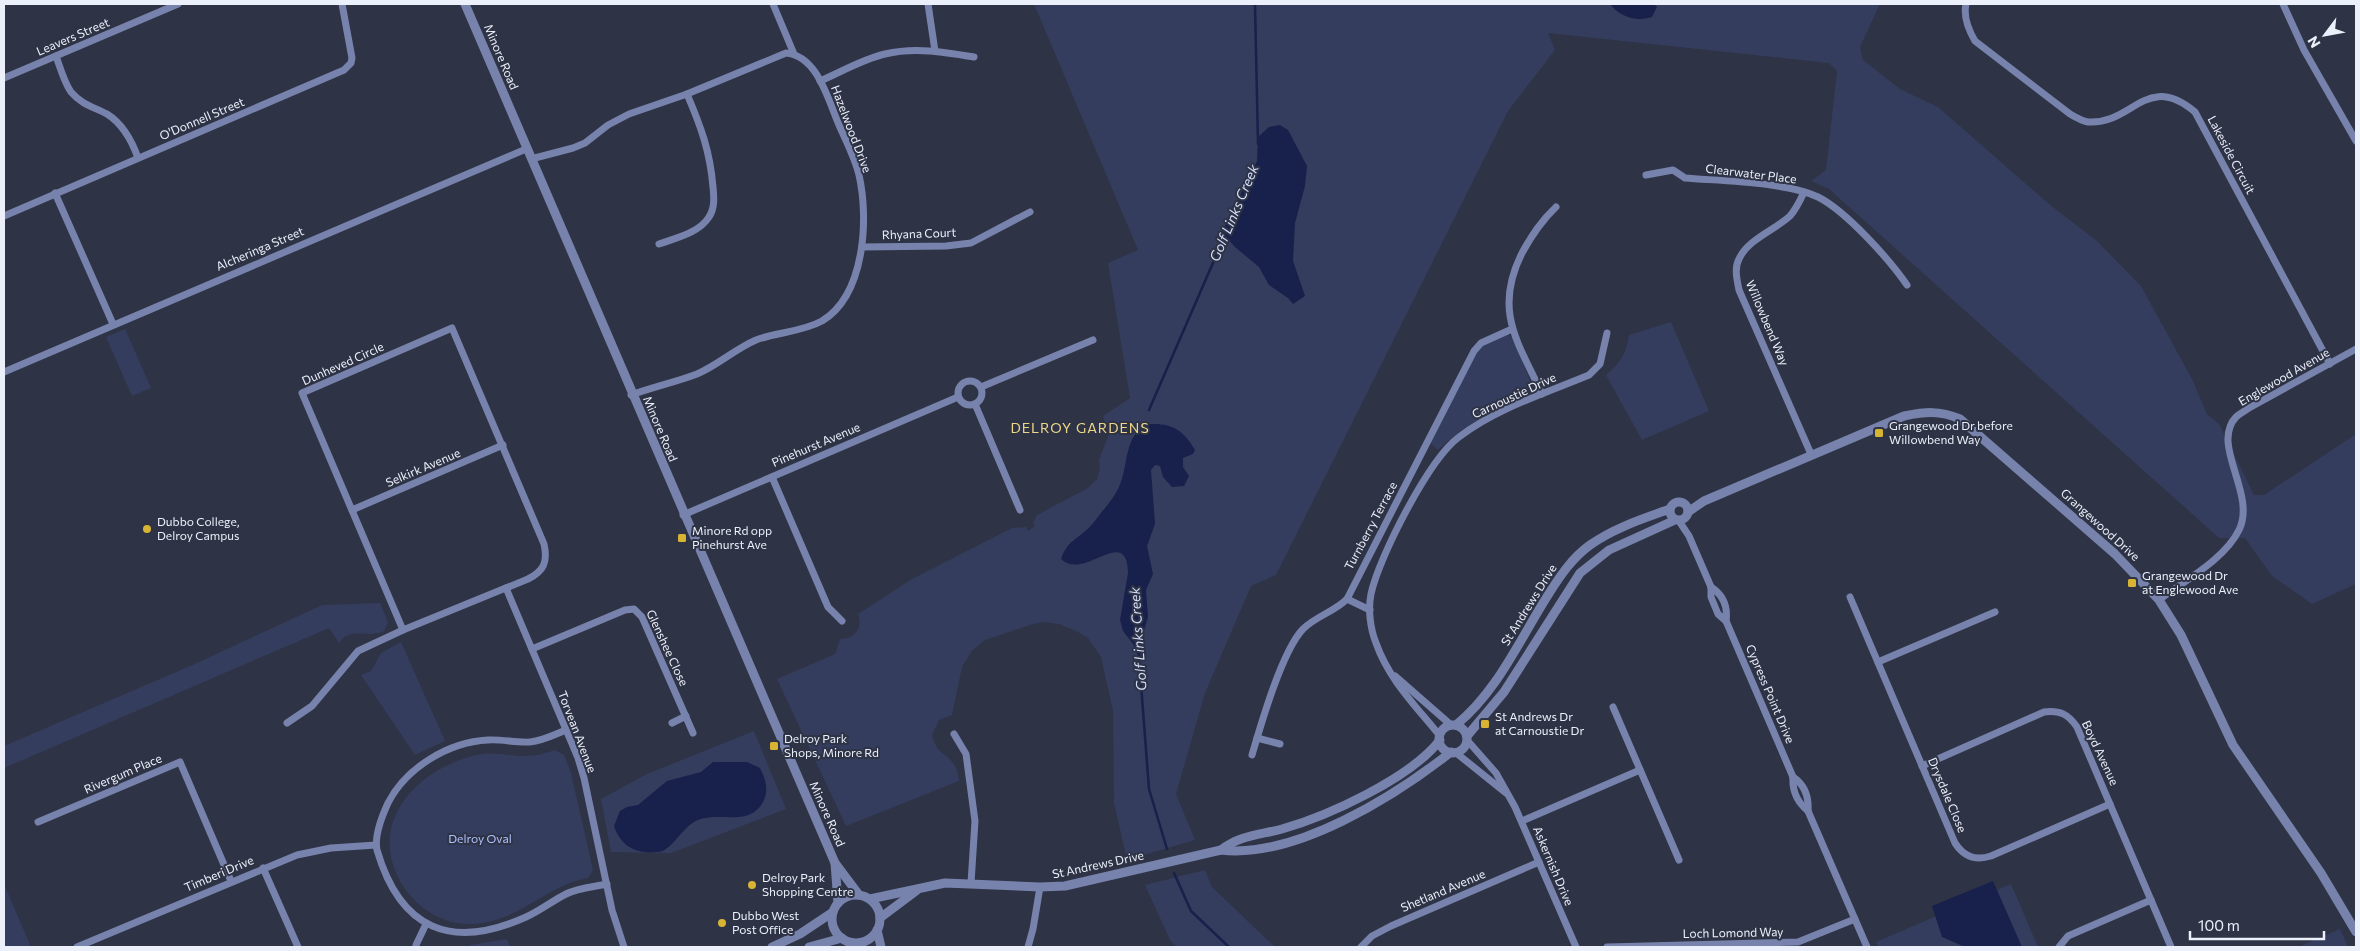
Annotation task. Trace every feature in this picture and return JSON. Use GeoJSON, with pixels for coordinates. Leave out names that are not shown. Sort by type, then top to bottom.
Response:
{"type":"FeatureCollection","features":[{"type":"Feature","properties":{"kind":"street","name":"Leavers Street"},"geometry":{"type":"LineString","coordinates":[[4,78],[178,4]]}},
{"type":"Feature","properties":{"kind":"street","name":"O'Donnell Street"},"geometry":{"type":"LineString","coordinates":[[4,216],[344,70],[351,63],[352,58],[342,4]]}},
{"type":"Feature","properties":{"kind":"street","name":"Minore Road"},"geometry":{"type":"LineString","coordinates":[[465,4],[683,514],[835,863],[859,895]]}},
{"type":"Feature","properties":{"kind":"street"},"geometry":{"type":"LineString","coordinates":[[531,159],[585,143],[608,125],[629,114],[687,94],[786,53],[794,54],[773,4]]}},
{"type":"Feature","properties":{"kind":"street"},"geometry":{"type":"LineString","coordinates":[[928,4],[935,51]]}},
{"type":"Feature","properties":{"kind":"street","name":"Lakeside Circuit"},"geometry":{"type":"LineString","coordinates":[[1966,4],[1964,12],[1969,30],[1976,41],[2070,114],[2086,122],[2102,121],[2144,100],[2161,96],[2180,100],[2195,112],[2330,364]]}},
{"type":"Feature","properties":{"kind":"street"},"geometry":{"type":"LineString","coordinates":[[2283,4],[2304,50],[2356,141]]}},
{"type":"Feature","properties":{"kind":"street"},"geometry":{"type":"LineString","coordinates":[[820,81],[883,54],[908,50],[935,51],[974,57]]}},
{"type":"Feature","properties":{"kind":"street","name":"Hazelwood Drive"},"geometry":{"type":"LineString","coordinates":[[632,395],[696,374],[755,341],[821,322],[837,309],[848,293],[856,275],[862,248],[862,205],[859,175],[820,81],[811,68],[794,54]]}},
{"type":"Feature","properties":{"kind":"street"},"geometry":{"type":"LineString","coordinates":[[56,56],[71,92],[88,107],[107,114],[119,124],[133,142],[138,158]]}},
{"type":"Feature","properties":{"kind":"street"},"geometry":{"type":"LineString","coordinates":[[659,244],[698,228],[709,217],[714,206],[711,160],[706,138],[687,94]]}},
{"type":"Feature","properties":{"kind":"street","name":"Alcheringa Street"},"geometry":{"type":"LineString","coordinates":[[4,372],[526,149]]}},
{"type":"Feature","properties":{"kind":"street","name":"Clearwater Place"},"geometry":{"type":"LineString","coordinates":[[1646,175],[1673,170],[1685,178],[1784,188],[1818,197],[1832,207],[1888,258],[1907,285]]}},
{"type":"Feature","properties":{"kind":"street","name":"Willowbend Way"},"geometry":{"type":"LineString","coordinates":[[1804,192],[1798,206],[1789,216],[1747,248],[1738,260],[1736,275],[1739,290],[1811,454]]}},
{"type":"Feature","properties":{"kind":"street"},"geometry":{"type":"LineString","coordinates":[[56,193],[113,324]]}},
{"type":"Feature","properties":{"kind":"street"},"geometry":{"type":"LineString","coordinates":[[1542,394],[1512,328],[1508,307],[1509,285],[1515,268],[1535,228],[1556,207]]}},
{"type":"Feature","properties":{"kind":"street","name":"Rhyana Court"},"geometry":{"type":"LineString","coordinates":[[862,248],[946,246],[971,243],[1030,212]]}},
{"type":"Feature","properties":{"kind":"street","name":"Dunheved Circle"},"geometry":{"type":"LineString","coordinates":[[452,328],[503,445],[546,553],[546,560],[541,571],[506,588],[403,630],[352,510],[302,393],[452,328]]}},
{"type":"Feature","properties":{"kind":"street","name":"Turnberry Terrace"},"geometry":{"type":"LineString","coordinates":[[1252,754],[1265,711],[1294,641],[1309,624],[1331,612],[1347,599],[1474,351],[1481,343],[1512,328]]}},
{"type":"Feature","properties":{"kind":"street","name":"Carnoustie Drive"},"geometry":{"type":"LineString","coordinates":[[1440,738],[1402,692],[1375,642],[1370,610],[1370,596],[1380,565],[1430,470],[1439,457],[1458,438],[1491,417],[1589,375],[1600,364],[1608,333]]}},
{"type":"Feature","properties":{"kind":"street"},"geometry":{"type":"LineString","coordinates":[[981,387],[1093,340]]}},
{"type":"Feature","properties":{"kind":"street","name":"Englewood Avenue"},"geometry":{"type":"LineString","coordinates":[[2159,600],[2228,548],[2239,530],[2243,519],[2241,486],[2228,448],[2229,432],[2236,417],[2356,349]]}},
{"type":"Feature","properties":{"kind":"street"},"geometry":{"type":"LineString","coordinates":[[972,380],[981,387],[982,396],[975,404],[964,404],[958,397],[959,387],[964,381],[972,380]]}},
{"type":"Feature","properties":{"kind":"street","name":"Pinehurst Avenue"},"geometry":{"type":"LineString","coordinates":[[683,514],[958,397]]}},
{"type":"Feature","properties":{"kind":"street"},"geometry":{"type":"LineString","coordinates":[[975,404],[1020,510]]}},
{"type":"Feature","properties":{"kind":"street","name":"Grangewood Drive"},"geometry":{"type":"LineString","coordinates":[[1682,515],[1704,501],[1904,416],[1930,411],[1946,413],[1960,419],[2115,554],[2159,600],[2193,659],[2233,745],[2321,873],[2356,932]]}},
{"type":"Feature","properties":{"kind":"street","name":"Selkirk Avenue"},"geometry":{"type":"LineString","coordinates":[[352,510],[503,445]]}},
{"type":"Feature","properties":{"kind":"street"},"geometry":{"type":"LineString","coordinates":[[772,477],[828,606],[842,622]]}},
{"type":"Feature","properties":{"kind":"street","name":"St Andrews Drive"},"geometry":{"type":"LineString","coordinates":[[1454,725],[1470,713],[1492,685],[1558,578],[1579,554],[1613,531],[1670,509],[1676,503],[1682,515],[1609,550],[1584,568],[1504,692],[1467,738]]}},
{"type":"Feature","properties":{"kind":"street"},"geometry":{"type":"LineString","coordinates":[[1670,509],[1670,515],[1682,515]]}},
{"type":"Feature","properties":{"kind":"street","name":"Cypress Point Drive"},"geometry":{"type":"LineString","coordinates":[[1682,515],[1711,587],[1711,597],[1718,614],[1726,621],[1793,777],[1792,787],[1800,804],[1808,810],[1867,947]]}},
{"type":"Feature","properties":{"kind":"street","name":"Torvean Avenue"},"geometry":{"type":"LineString","coordinates":[[506,588],[566,730],[584,778],[607,884],[624,947]]}},
{"type":"Feature","properties":{"kind":"street","name":"Drysdale Close"},"geometry":{"type":"LineString","coordinates":[[1850,596],[1955,843],[1965,855],[1977,859],[1991,856],[2110,804]]}},
{"type":"Feature","properties":{"kind":"street"},"geometry":{"type":"LineString","coordinates":[[1347,599],[1370,610]]}},
{"type":"Feature","properties":{"kind":"street","name":"Glenshee Close"},"geometry":{"type":"LineString","coordinates":[[532,649],[625,610],[634,608],[642,617],[692,733]]}},
{"type":"Feature","properties":{"kind":"street"},"geometry":{"type":"LineString","coordinates":[[1878,662],[1995,612]]}},
{"type":"Feature","properties":{"kind":"street"},"geometry":{"type":"LineString","coordinates":[[287,724],[312,706],[358,651],[403,630]]}},
{"type":"Feature","properties":{"kind":"street","name":"Carnoustie Drive"},"geometry":{"type":"LineString","coordinates":[[1392,674],[1454,725]]}},
{"type":"Feature","properties":{"kind":"street"},"geometry":{"type":"LineString","coordinates":[[1613,707],[1679,860]]}},
{"type":"Feature","properties":{"kind":"street","name":"Boyd Avenue"},"geometry":{"type":"LineString","coordinates":[[1922,766],[2044,712],[2054,710],[2063,713],[2077,727],[2171,947]]}},
{"type":"Feature","properties":{"kind":"street"},"geometry":{"type":"LineString","coordinates":[[672,723],[686,716]]}},
{"type":"Feature","properties":{"kind":"street"},"geometry":{"type":"LineString","coordinates":[[1454,725],[1463,729],[1467,738],[1463,748],[1453,752],[1443,748],[1440,738],[1444,729],[1454,725]]}},
{"type":"Feature","properties":{"kind":"street"},"geometry":{"type":"LineString","coordinates":[[566,730],[530,742],[497,740],[476,742],[425,762],[402,781],[392,795],[385,809],[376,845],[391,888],[407,909],[426,924],[462,933],[487,931],[526,918],[576,890],[607,884]]}},
{"type":"Feature","properties":{"kind":"street"},"geometry":{"type":"LineString","coordinates":[[954,734],[966,754],[975,821],[971,883]]}},
{"type":"Feature","properties":{"kind":"street"},"geometry":{"type":"LineString","coordinates":[[1257,738],[1280,744]]}},
{"type":"Feature","properties":{"kind":"street","name":"St Andrews Drive"},"geometry":{"type":"LineString","coordinates":[[1222,850],[1234,840],[1283,829],[1331,811],[1371,791],[1430,753],[1440,738]]}},
{"type":"Feature","properties":{"kind":"street","name":"Askernish Drive"},"geometry":{"type":"LineString","coordinates":[[1467,738],[1496,773],[1522,821],[1576,947]]}},
{"type":"Feature","properties":{"kind":"street","name":"St Andrews Drive"},"geometry":{"type":"LineString","coordinates":[[870,899],[945,883],[1040,888],[1064,886],[1222,850],[1238,852],[1287,842],[1336,825],[1386,799],[1453,752]]}},
{"type":"Feature","properties":{"kind":"street","name":"Askernish Drive"},"geometry":{"type":"LineString","coordinates":[[1453,752],[1508,795]]}},
{"type":"Feature","properties":{"kind":"street","name":"Rivergum Place"},"geometry":{"type":"LineString","coordinates":[[38,822],[180,762],[232,881]]}},
{"type":"Feature","properties":{"kind":"street"},"geometry":{"type":"LineString","coordinates":[[1522,821],[1640,770]]}},
{"type":"Feature","properties":{"kind":"street","name":"Timberi Drive"},"geometry":{"type":"LineString","coordinates":[[77,947],[263,868],[313,851],[376,845]]}},
{"type":"Feature","properties":{"kind":"street","name":"Shetland Avenue"},"geometry":{"type":"LineString","coordinates":[[1361,947],[1372,936],[1391,926],[1539,862]]}},
{"type":"Feature","properties":{"kind":"street","name":"Minore Road"},"geometry":{"type":"LineString","coordinates":[[835,863],[838,903]]}},
{"type":"Feature","properties":{"kind":"street"},"geometry":{"type":"LineString","coordinates":[[263,868],[298,947]]}},
{"type":"Feature","properties":{"kind":"street"},"geometry":{"type":"LineString","coordinates":[[1028,947],[1040,888]]}},
{"type":"Feature","properties":{"kind":"street","name":"St Andrews Drive"},"geometry":{"type":"LineString","coordinates":[[880,918],[919,890]]}},
{"type":"Feature","properties":{"kind":"street"},"geometry":{"type":"LineString","coordinates":[[772,947],[812,927],[833,912],[838,903],[852,895],[859,895],[870,899],[879,911],[880,918],[877,930],[881,947]]}},
{"type":"Feature","properties":{"kind":"street"},"geometry":{"type":"LineString","coordinates":[[2059,947],[2068,936],[2151,900]]}},
{"type":"Feature","properties":{"kind":"street"},"geometry":{"type":"LineString","coordinates":[[833,912],[834,926],[842,938],[856,945],[868,940],[877,930]]}},
{"type":"Feature","properties":{"kind":"street","name":"Loch Lomond Way"},"geometry":{"type":"LineString","coordinates":[[1607,947],[1798,942],[1855,918]]}},
{"type":"Feature","properties":{"kind":"street"},"geometry":{"type":"LineString","coordinates":[[416,945],[426,924]]}},
{"type":"Feature","properties":{"kind":"street"},"geometry":{"type":"LineString","coordinates":[[809,947],[842,938]]}},
{"type":"Feature","properties":{"kind":"green space"},"geometry":{"type":"Polygon","coordinates":[[[1034,4],[1880,4],[1860,47],[1863,60],[1900,89],[1938,107],[2049,204],[2097,241],[2141,286],[2192,379],[2207,414],[2219,424],[2254,495],[2264,495],[2356,434],[2356,584],[2312,604],[2272,576],[2245,538],[2219,538],[1829,189],[1811,181],[1826,170],[1837,71],[1829,63],[1548,33],[1555,50],[1508,111],[1276,575],[1251,586],[1205,693],[1176,794],[1195,840],[1127,860],[1114,803],[1113,711],[1101,657],[1088,638],[1059,624],[1043,622],[985,640],[972,651],[962,667],[952,715],[939,720],[932,735],[938,749],[954,765],[959,781],[846,826],[777,679],[835,654],[840,639],[850,637],[856,632],[859,624],[858,614],[912,579],[1012,528],[1026,527],[1028,531],[1035,526],[1033,523],[1037,515],[1088,488],[1097,479],[1100,468],[1099,460],[1109,434],[1103,416],[1130,398],[1108,263],[1138,250],[1034,4]]]}},
{"type":"Feature","properties":{"kind":"green space"},"geometry":{"type":"Polygon","coordinates":[[[1671,322],[1709,411],[1642,440],[1606,375],[1622,357],[1627,347],[1629,335],[1671,322]]]}},
{"type":"Feature","properties":{"kind":"green space"},"geometry":{"type":"Polygon","coordinates":[[[125,329],[151,388],[132,396],[106,337],[125,329]]]}},
{"type":"Feature","properties":{"kind":"green space"},"geometry":{"type":"Polygon","coordinates":[[[1507,334],[1512,337],[1532,385],[1532,390],[1528,395],[1469,425],[1438,450],[1430,443],[1480,346],[1507,334]]]}},
{"type":"Feature","properties":{"kind":"green space"},"geometry":{"type":"Polygon","coordinates":[[[380,603],[388,622],[384,631],[372,634],[349,635],[339,643],[329,628],[4,768],[4,746],[197,663],[322,605],[380,603]]]}},
{"type":"Feature","properties":{"kind":"green space"},"geometry":{"type":"Polygon","coordinates":[[[401,642],[445,741],[415,755],[361,675],[371,671],[381,653],[401,642]]]}},
{"type":"Feature","properties":{"kind":"green space"},"geometry":{"type":"Polygon","coordinates":[[[754,731],[786,809],[671,853],[611,852],[601,799],[647,774],[754,731]]]}},
{"type":"Feature","properties":{"kind":"green space","name":"Delroy Oval"},"geometry":{"type":"Polygon","coordinates":[[[555,750],[564,755],[571,773],[593,870],[588,878],[572,882],[517,912],[486,922],[469,924],[449,921],[431,913],[415,901],[403,886],[393,863],[390,841],[393,821],[403,802],[417,786],[435,772],[455,762],[477,755],[530,756],[555,750]]]}},
{"type":"Feature","properties":{"kind":"green space"},"geometry":{"type":"Polygon","coordinates":[[[1205,870],[1212,887],[1275,947],[1177,947],[1170,940],[1145,885],[1205,870]]]}},
{"type":"Feature","properties":{"kind":"green space"},"geometry":{"type":"Polygon","coordinates":[[[4,884],[31,947],[4,947],[4,884]]]}},
{"type":"Feature","properties":{"kind":"green space"},"geometry":{"type":"Polygon","coordinates":[[[2011,884],[2038,947],[1878,947],[1876,942],[2011,884]]]}},
{"type":"Feature","properties":{"kind":"green space"},"geometry":{"type":"Polygon","coordinates":[[[2340,929],[2348,947],[2298,947],[2340,929]]]}},
{"type":"Feature","properties":{"kind":"green space"},"geometry":{"type":"Polygon","coordinates":[[[507,939],[510,947],[471,947],[470,945],[507,939]]]}},
{"type":"Feature","properties":{"kind":"water"},"geometry":{"type":"Polygon","coordinates":[[[1610,4],[1654,4],[1657,7],[1652,17],[1634,19],[1623,15],[1610,4]]]}},
{"type":"Feature","properties":{"kind":"water"},"geometry":{"type":"Polygon","coordinates":[[[1280,125],[1288,130],[1307,166],[1305,186],[1295,223],[1293,261],[1305,296],[1293,304],[1288,298],[1269,285],[1259,267],[1235,247],[1222,232],[1257,161],[1258,137],[1269,127],[1280,125]]]}},
{"type":"Feature","properties":{"kind":"water"},"geometry":{"type":"Polygon","coordinates":[[[1150,424],[1165,425],[1177,430],[1187,438],[1195,450],[1193,454],[1183,458],[1183,467],[1189,476],[1184,486],[1172,487],[1163,477],[1160,466],[1155,465],[1151,470],[1155,524],[1147,546],[1153,574],[1146,590],[1148,617],[1141,641],[1140,660],[1133,644],[1123,631],[1120,620],[1128,573],[1126,559],[1120,553],[1112,553],[1081,564],[1070,564],[1061,559],[1071,542],[1089,527],[1114,496],[1122,479],[1131,442],[1141,428],[1150,424]]]}},
{"type":"Feature","properties":{"kind":"water"},"geometry":{"type":"Polygon","coordinates":[[[713,762],[747,762],[760,768],[766,789],[765,798],[757,810],[749,815],[740,817],[712,817],[694,822],[663,851],[639,851],[632,849],[621,840],[614,826],[620,811],[627,807],[638,805],[667,781],[701,772],[713,762]]]}},
{"type":"Feature","properties":{"kind":"water"},"geometry":{"type":"Polygon","coordinates":[[[1993,881],[2022,947],[1965,947],[1942,937],[1932,906],[1993,881]]]}},
{"type":"Feature","properties":{"kind":"waterway","name":"Golf Links Creek"},"geometry":{"type":"LineString","coordinates":[[1255,4],[1258,144]]}},
{"type":"Feature","properties":{"kind":"waterway","name":"Golf Links Creek"},"geometry":{"type":"LineString","coordinates":[[1149,410],[1226,233]]}},
{"type":"Feature","properties":{"kind":"waterway","name":"Golf Links Creek"},"geometry":{"type":"LineString","coordinates":[[1139,658],[1149,789],[1167,849]]}},
{"type":"Feature","properties":{"kind":"waterway"},"geometry":{"type":"LineString","coordinates":[[1174,873],[1191,911],[1229,947]]}},
{"type":"Feature","properties":{"kind":"place","name":"Grangewood Dr before Willowbend Way"},"geometry":{"type":"Point","coordinates":[1879,433]}},
{"type":"Feature","properties":{"kind":"place","name":"Dubbo College, Delroy Campus"},"geometry":{"type":"Point","coordinates":[147,529]}},
{"type":"Feature","properties":{"kind":"place","name":"Minore Rd opp Pinehurst Ave"},"geometry":{"type":"Point","coordinates":[682,538]}},
{"type":"Feature","properties":{"kind":"place","name":"Grangewood Dr at Englewood Ave"},"geometry":{"type":"Point","coordinates":[2132,583]}},
{"type":"Feature","properties":{"kind":"place","name":"St Andrews Dr at Carnoustie Dr"},"geometry":{"type":"Point","coordinates":[1485,724]}},
{"type":"Feature","properties":{"kind":"place","name":"Delroy Park Shops, Minore Rd"},"geometry":{"type":"Point","coordinates":[774,746]}},
{"type":"Feature","properties":{"kind":"place","name":"Delroy Park Shopping Centre"},"geometry":{"type":"Point","coordinates":[752,885]}},
{"type":"Feature","properties":{"kind":"place","name":"Dubbo West Post Office"},"geometry":{"type":"Point","coordinates":[722,923]}},
{"type":"Feature","properties":{"kind":"district","name":"DELROY GARDENS"},"geometry":{"type":"Point","coordinates":[1080,428]}}]}
